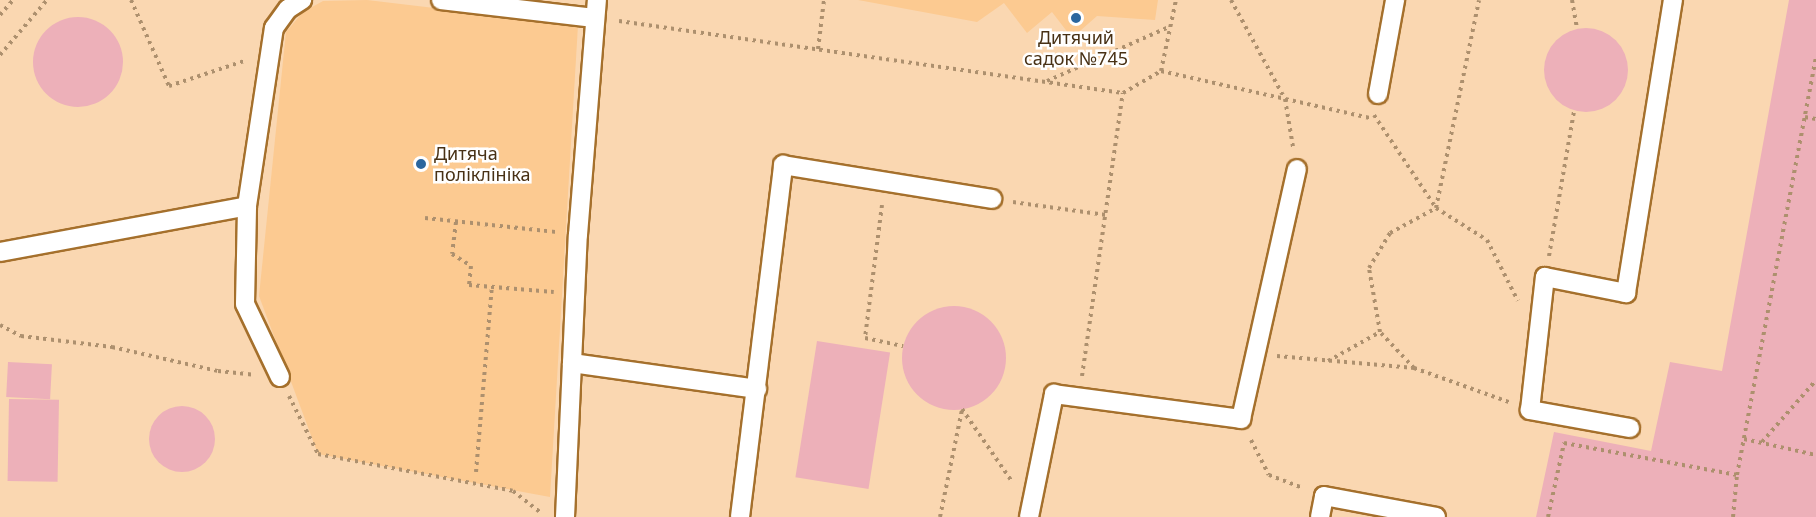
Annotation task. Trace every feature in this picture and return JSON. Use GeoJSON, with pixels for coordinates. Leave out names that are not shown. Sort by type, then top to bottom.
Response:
{"type":"FeatureCollection","features":[{"type":"Feature","properties":{"kind":"lane"},"geometry":{"type":"LineString","coordinates":[[280,377],[245,304],[247,206],[274,28],[288,9],[302,0]]}},
{"type":"Feature","properties":{"kind":"lane"},"geometry":{"type":"LineString","coordinates":[[441,0],[595,9],[578,235],[565,517]]}},
{"type":"Feature","properties":{"kind":"lane"},"geometry":{"type":"LineString","coordinates":[[1378,94],[1395,0]]}},
{"type":"Feature","properties":{"kind":"lane"},"geometry":{"type":"LineString","coordinates":[[1630,428],[1530,410],[1545,277],[1626,293],[1673,0]]}},
{"type":"Feature","properties":{"kind":"lane"},"geometry":{"type":"LineString","coordinates":[[740,517],[783,165],[992,199]]}},
{"type":"Feature","properties":{"kind":"lane"},"geometry":{"type":"LineString","coordinates":[[1030,512],[1054,394],[1241,419],[1297,169]]}},
{"type":"Feature","properties":{"kind":"lane"},"geometry":{"type":"LineString","coordinates":[[0,252],[247,206]]}},
{"type":"Feature","properties":{"kind":"lane"},"geometry":{"type":"LineString","coordinates":[[572,363],[757,389]]}},
{"type":"Feature","properties":{"kind":"lane"},"geometry":{"type":"LineString","coordinates":[[1320,517],[1324,496],[1436,517]]}},
{"type":"Feature","properties":{"kind":"path"},"geometry":{"type":"LineString","coordinates":[[0,15],[13,0]]}},
{"type":"Feature","properties":{"kind":"path"},"geometry":{"type":"LineString","coordinates":[[0,55],[48,0]]}},
{"type":"Feature","properties":{"kind":"path"},"geometry":{"type":"LineString","coordinates":[[131,0],[169,86],[270,52]]}},
{"type":"Feature","properties":{"kind":"path"},"geometry":{"type":"LineString","coordinates":[[818,49],[824,0]]}},
{"type":"Feature","properties":{"kind":"path"},"geometry":{"type":"LineString","coordinates":[[1161,70],[1176,0]]}},
{"type":"Feature","properties":{"kind":"path"},"geometry":{"type":"LineString","coordinates":[[1231,0],[1285,99],[1297,169]]}},
{"type":"Feature","properties":{"kind":"path"},"geometry":{"type":"LineString","coordinates":[[1413,369],[1380,332],[1369,268],[1390,233],[1436,208],[1479,0]]}},
{"type":"Feature","properties":{"kind":"path"},"geometry":{"type":"LineString","coordinates":[[1572,0],[1577,28]]}},
{"type":"Feature","properties":{"kind":"path"},"geometry":{"type":"LineString","coordinates":[[595,9],[818,49],[1123,93],[1161,70],[1373,119],[1436,208],[1486,240],[1528,320],[1539,326]]}},
{"type":"Feature","properties":{"kind":"path"},"geometry":{"type":"LineString","coordinates":[[1045,82],[1170,27]]}},
{"type":"Feature","properties":{"kind":"path"},"geometry":{"type":"LineString","coordinates":[[1733,517],[1737,475],[1816,56]]}},
{"type":"Feature","properties":{"kind":"path"},"geometry":{"type":"LineString","coordinates":[[1079,398],[1123,93]]}},
{"type":"Feature","properties":{"kind":"path"},"geometry":{"type":"LineString","coordinates":[[1373,119],[1378,94]]}},
{"type":"Feature","properties":{"kind":"path"},"geometry":{"type":"LineString","coordinates":[[1545,277],[1574,111]]}},
{"type":"Feature","properties":{"kind":"path"},"geometry":{"type":"LineString","coordinates":[[1804,117],[1816,119]]}},
{"type":"Feature","properties":{"kind":"path"},"geometry":{"type":"LineString","coordinates":[[884,182],[865,338],[903,345]]}},
{"type":"Feature","properties":{"kind":"path"},"geometry":{"type":"LineString","coordinates":[[992,199],[1106,215]]}},
{"type":"Feature","properties":{"kind":"path"},"geometry":{"type":"LineString","coordinates":[[425,218],[578,235]]}},
{"type":"Feature","properties":{"kind":"path"},"geometry":{"type":"LineString","coordinates":[[456,222],[452,254],[471,266],[469,285],[576,293]]}},
{"type":"Feature","properties":{"kind":"path"},"geometry":{"type":"LineString","coordinates":[[476,472],[492,287]]}},
{"type":"Feature","properties":{"kind":"path"},"geometry":{"type":"LineString","coordinates":[[0,325],[21,336],[112,347],[218,371],[280,377],[318,454],[513,491],[546,517]]}},
{"type":"Feature","properties":{"kind":"path"},"geometry":{"type":"LineString","coordinates":[[1328,361],[1380,332]]}},
{"type":"Feature","properties":{"kind":"path"},"geometry":{"type":"LineString","coordinates":[[1255,354],[1413,369],[1530,410]]}},
{"type":"Feature","properties":{"kind":"path"},"geometry":{"type":"LineString","coordinates":[[1762,442],[1816,380]]}},
{"type":"Feature","properties":{"kind":"path"},"geometry":{"type":"LineString","coordinates":[[940,517],[962,409],[1030,512]]}},
{"type":"Feature","properties":{"kind":"path"},"geometry":{"type":"LineString","coordinates":[[1241,419],[1269,475],[1324,496]]}},
{"type":"Feature","properties":{"kind":"path"},"geometry":{"type":"LineString","coordinates":[[1744,439],[1816,455]]}},
{"type":"Feature","properties":{"kind":"path"},"geometry":{"type":"LineString","coordinates":[[1548,517],[1564,443],[1737,475]]}},
{"type":"Feature","properties":{"kind":"shaded area","name":"Дитяча поліклініка"},"geometry":{"type":"Polygon","coordinates":[[[367,0],[578,25],[550,497],[318,454],[259,296],[286,32],[303,12],[323,1],[367,0]]]}},
{"type":"Feature","properties":{"kind":"shaded area","name":"Дитячий садок №745"},"geometry":{"type":"Polygon","coordinates":[[[858,0],[1158,0],[1155,20],[1097,16],[1072,38],[1052,12],[1027,33],[1004,3],[977,22],[858,0]]]}},
{"type":"Feature","properties":{"kind":"shaded area"},"geometry":{"type":"Polygon","coordinates":[[[1789,0],[1816,0],[1816,517],[1536,517],[1554,432],[1651,451],[1670,362],[1722,371],[1789,0]]]}},
{"type":"Feature","properties":{"kind":"shaded area"},"geometry":{"type":"Polygon","coordinates":[[[78,17],[95,21],[110,30],[119,45],[123,62],[119,79],[110,94],[95,103],[78,107],[61,103],[46,94],[37,79],[33,62],[37,45],[46,30],[61,21],[78,17]]]}},
{"type":"Feature","properties":{"kind":"shaded area"},"geometry":{"type":"Polygon","coordinates":[[[1586,28],[1602,31],[1616,40],[1625,54],[1628,70],[1625,86],[1616,100],[1602,109],[1586,112],[1570,109],[1556,100],[1547,86],[1544,70],[1547,54],[1556,40],[1570,31],[1586,28]]]}},
{"type":"Feature","properties":{"kind":"shaded area"},"geometry":{"type":"Polygon","coordinates":[[[954,306],[974,310],[991,321],[1002,338],[1006,358],[1002,378],[991,395],[974,406],[954,410],[934,406],[917,395],[906,378],[902,358],[906,338],[917,321],[934,310],[954,306]]]}},
{"type":"Feature","properties":{"kind":"shaded area"},"geometry":{"type":"Polygon","coordinates":[[[817,341],[890,353],[869,489],[795,477],[817,341]]]}},
{"type":"Feature","properties":{"kind":"shaded area"},"geometry":{"type":"Polygon","coordinates":[[[8,362],[52,364],[50,399],[6,397],[8,362]]]}},
{"type":"Feature","properties":{"kind":"shaded area"},"geometry":{"type":"Polygon","coordinates":[[[9,399],[59,400],[58,482],[8,481],[9,399]]]}},
{"type":"Feature","properties":{"kind":"shaded area"},"geometry":{"type":"Polygon","coordinates":[[[182,406],[194,409],[205,416],[212,427],[215,439],[212,451],[205,462],[194,469],[182,472],[170,469],[159,462],[152,451],[149,439],[152,427],[159,416],[170,409],[182,406]]]}},
{"type":"Feature","properties":{"kind":"place","name":"Дитячий садок №745"},"geometry":{"type":"Point","coordinates":[1076,18]}},
{"type":"Feature","properties":{"kind":"place","name":"Дитяча поліклініка"},"geometry":{"type":"Point","coordinates":[421,164]}}]}
